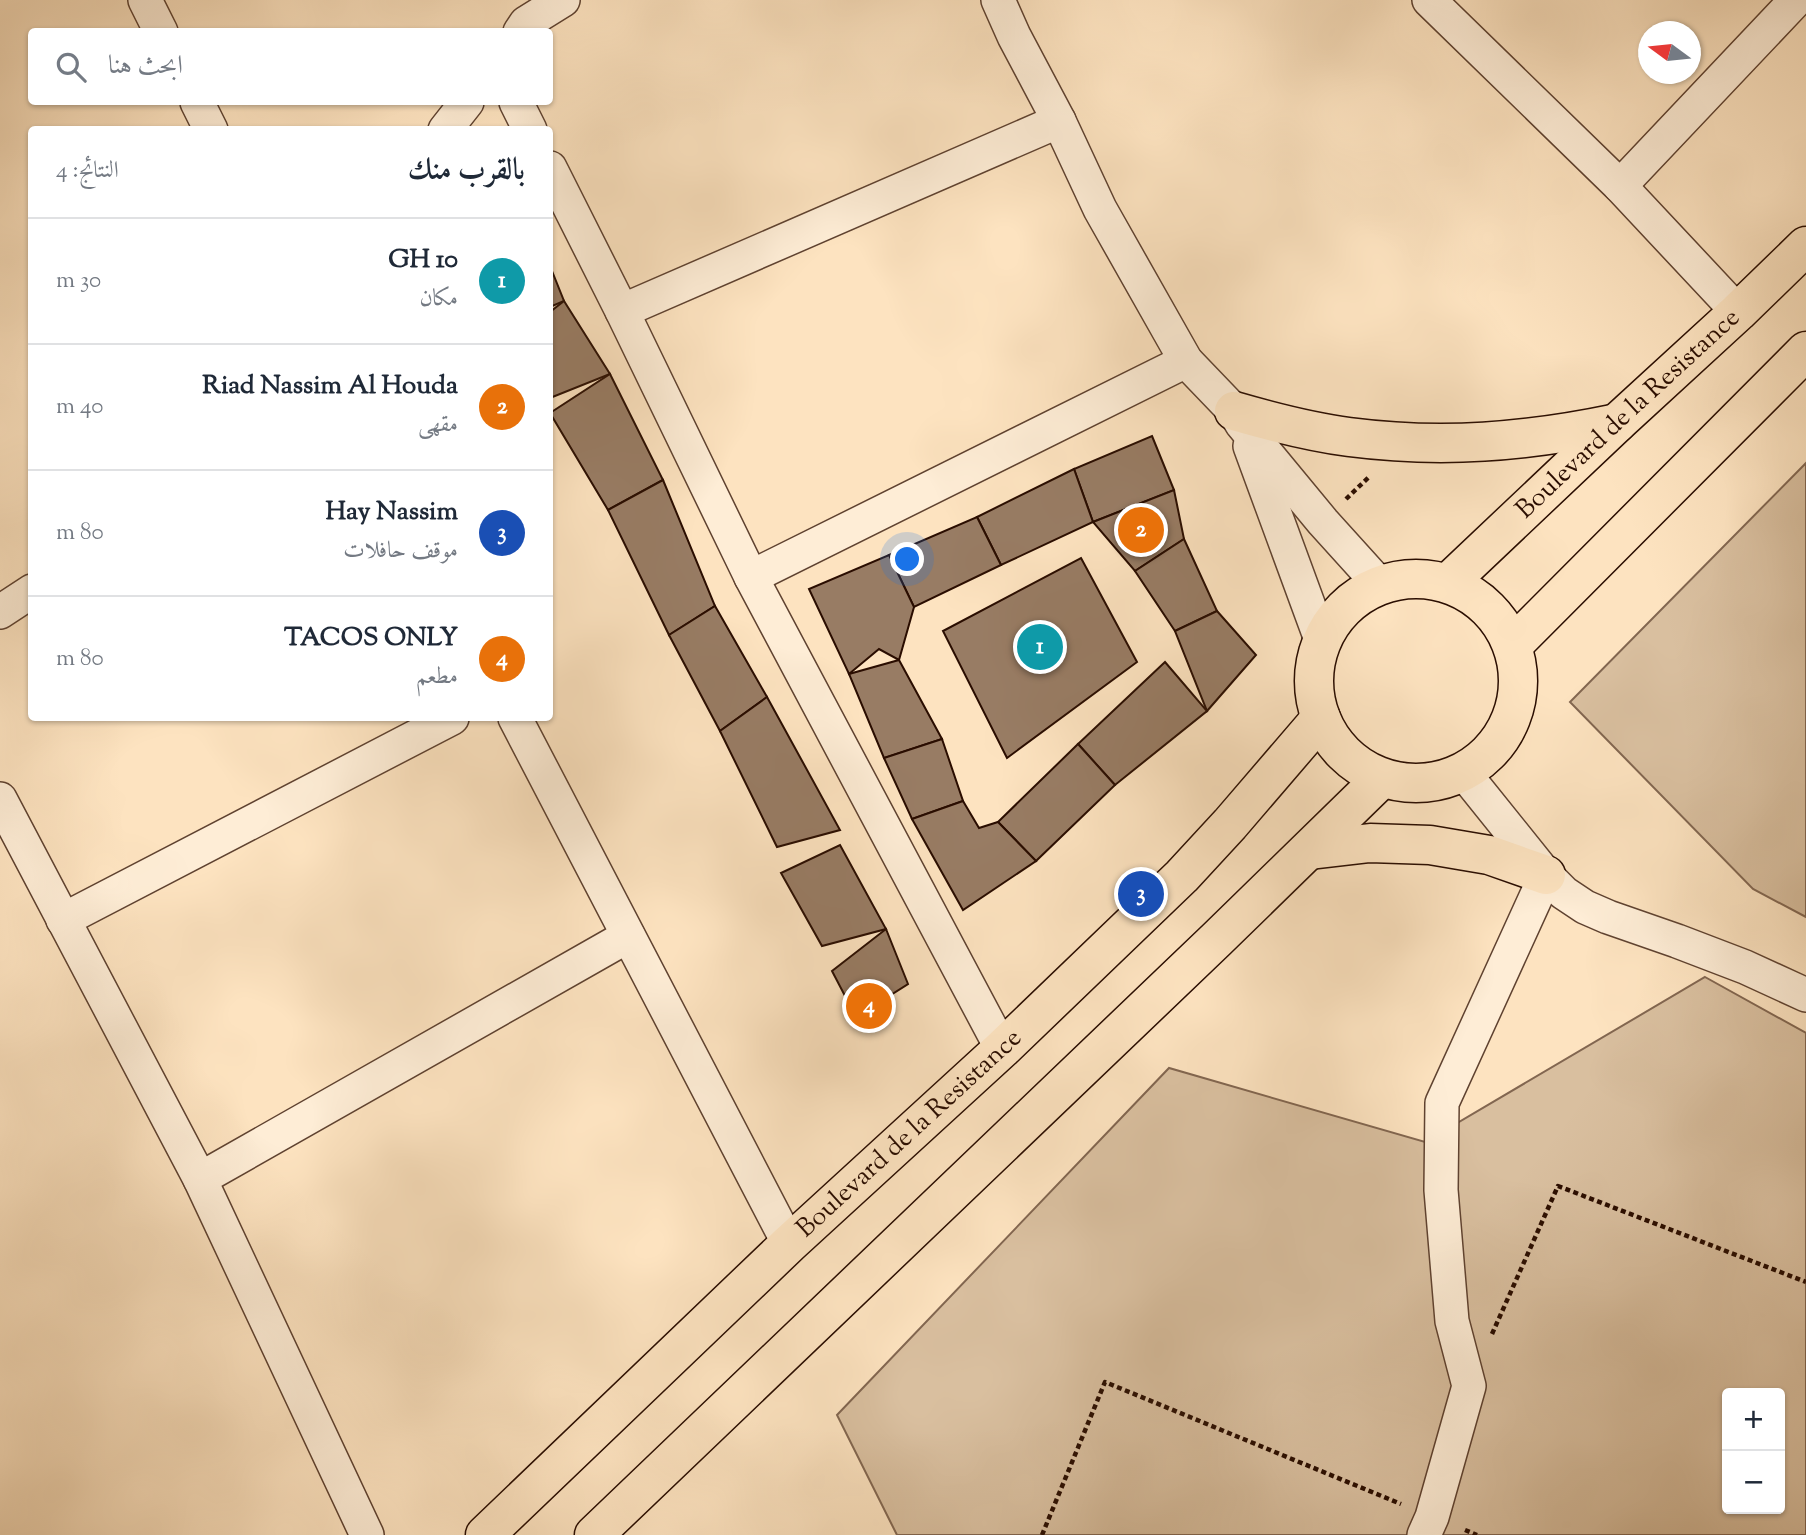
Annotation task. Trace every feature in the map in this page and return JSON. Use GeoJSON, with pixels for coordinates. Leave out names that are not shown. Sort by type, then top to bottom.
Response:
{"type":"FeatureCollection","features":[{"type":"Feature","properties":{"kind":"main road","name":"Boulevard de la Resistance"},"geometry":{"type":"LineString","coordinates":[[1448,583],[1806,246]]}},
{"type":"Feature","properties":{"kind":"main road"},"geometry":{"type":"LineString","coordinates":[[1513,645],[1806,351]]}},
{"type":"Feature","properties":{"kind":"main road"},"geometry":{"type":"LineString","coordinates":[[1238,418],[1348,437],[1405,443],[1512,440],[1617,423]]}},
{"type":"Feature","properties":{"kind":"main road"},"geometry":{"type":"LineString","coordinates":[[1414,578],[1448,583],[1476,597],[1491,611],[1513,645],[1519,674],[1516,704],[1506,732],[1488,755],[1464,772],[1437,782],[1409,784],[1382,778],[1349,758],[1335,744],[1321,718],[1315,692],[1315,667],[1322,642],[1336,618],[1356,598],[1380,585],[1414,578]]}},
{"type":"Feature","properties":{"kind":"main road","name":"Boulevard de la Resistance"},"geometry":{"type":"LineString","coordinates":[[485,1535],[789,1244],[1002,1049],[1182,876],[1321,718]]}},
{"type":"Feature","properties":{"kind":"main road"},"geometry":{"type":"LineString","coordinates":[[594,1535],[1382,778]]}},
{"type":"Feature","properties":{"kind":"main road"},"geometry":{"type":"LineString","coordinates":[[1310,850],[1370,843],[1430,845],[1489,855],[1546,875]]}},
{"type":"Feature","properties":{"kind":"street"},"geometry":{"type":"LineString","coordinates":[[145,0],[159,28]]}},
{"type":"Feature","properties":{"kind":"street"},"geometry":{"type":"LineString","coordinates":[[520,18],[563,0]]}},
{"type":"Feature","properties":{"kind":"street"},"geometry":{"type":"LineString","coordinates":[[998,0],[1100,209],[1186,361],[1380,585]]}},
{"type":"Feature","properties":{"kind":"street"},"geometry":{"type":"LineString","coordinates":[[1429,0],[1620,186],[1738,312]]}},
{"type":"Feature","properties":{"kind":"street"},"geometry":{"type":"LineString","coordinates":[[1620,186],[1796,0]]}},
{"type":"Feature","properties":{"kind":"street"},"geometry":{"type":"LineString","coordinates":[[198,105],[209,126]]}},
{"type":"Feature","properties":{"kind":"street"},"geometry":{"type":"LineString","coordinates":[[448,126],[465,105]]}},
{"type":"Feature","properties":{"kind":"street"},"geometry":{"type":"LineString","coordinates":[[518,105],[528,126]]}},
{"type":"Feature","properties":{"kind":"street"},"geometry":{"type":"LineString","coordinates":[[622,311],[1059,121]]}},
{"type":"Feature","properties":{"kind":"street"},"geometry":{"type":"LineString","coordinates":[[553,174],[751,577],[1002,1049]]}},
{"type":"Feature","properties":{"kind":"street"},"geometry":{"type":"LineString","coordinates":[[751,577],[1186,361]]}},
{"type":"Feature","properties":{"kind":"street"},"geometry":{"type":"LineString","coordinates":[[1238,418],[1322,642]]}},
{"type":"Feature","properties":{"kind":"street"},"geometry":{"type":"LineString","coordinates":[[0,612],[28,594]]}},
{"type":"Feature","properties":{"kind":"street"},"geometry":{"type":"LineString","coordinates":[[63,920],[446,721]]}},
{"type":"Feature","properties":{"kind":"street"},"geometry":{"type":"LineString","coordinates":[[517,721],[789,1244]]}},
{"type":"Feature","properties":{"kind":"street"},"geometry":{"type":"LineString","coordinates":[[1464,772],[1546,875],[1564,893],[1585,907],[1745,967],[1806,995]]}},
{"type":"Feature","properties":{"kind":"street"},"geometry":{"type":"LineString","coordinates":[[0,800],[200,1179],[367,1535]]}},
{"type":"Feature","properties":{"kind":"street"},"geometry":{"type":"LineString","coordinates":[[1428,1526],[1469,1387],[1452,1321],[1441,1190],[1442,1102],[1546,875]]}},
{"type":"Feature","properties":{"kind":"street"},"geometry":{"type":"LineString","coordinates":[[200,1179],[628,936]]}},
{"type":"Feature","properties":{"kind":"path"},"geometry":{"type":"LineString","coordinates":[[1323,522],[1405,443]]}},
{"type":"Feature","properties":{"kind":"path"},"geometry":{"type":"LineString","coordinates":[[1491,1336],[1558,1186],[1806,1282]]}},
{"type":"Feature","properties":{"kind":"path"},"geometry":{"type":"LineString","coordinates":[[1042,1535],[1105,1382],[1428,1526],[1477,1535]]}},
{"type":"Feature","properties":{"kind":"shaded area"},"geometry":{"type":"Polygon","coordinates":[[[1806,463],[1806,917],[1753,889],[1570,702],[1806,463]]]}},
{"type":"Feature","properties":{"kind":"shaded area"},"geometry":{"type":"Polygon","coordinates":[[[1705,977],[1806,1033],[1806,1535],[897,1535],[837,1415],[1169,1068],[1425,1142],[1705,977]]]}},
{"type":"Feature","properties":{"kind":"building"},"geometry":{"type":"Polygon","coordinates":[[[553,274],[564,301],[553,306],[553,274]]]}},
{"type":"Feature","properties":{"kind":"building"},"geometry":{"type":"Polygon","coordinates":[[[564,301],[610,374],[553,397],[553,310],[564,301]]]}},
{"type":"Feature","properties":{"kind":"building"},"geometry":{"type":"Polygon","coordinates":[[[610,374],[663,480],[608,510],[553,418],[553,411],[610,374]]]}},
{"type":"Feature","properties":{"kind":"building"},"geometry":{"type":"Polygon","coordinates":[[[1152,436],[1174,490],[1093,522],[1074,469],[1152,436]]]}},
{"type":"Feature","properties":{"kind":"building"},"geometry":{"type":"Polygon","coordinates":[[[1074,469],[1093,522],[1001,565],[977,517],[1074,469]]]}},
{"type":"Feature","properties":{"kind":"building"},"geometry":{"type":"Polygon","coordinates":[[[663,480],[715,606],[669,635],[608,510],[663,480]]]}},
{"type":"Feature","properties":{"kind":"building"},"geometry":{"type":"Polygon","coordinates":[[[1174,490],[1184,539],[1135,571],[1093,522],[1174,490]]]}},
{"type":"Feature","properties":{"kind":"building"},"geometry":{"type":"Polygon","coordinates":[[[977,517],[1001,565],[914,607],[889,555],[977,517]]]}},
{"type":"Feature","properties":{"kind":"building"},"geometry":{"type":"Polygon","coordinates":[[[1184,539],[1217,611],[1175,631],[1135,571],[1184,539]]]}},
{"type":"Feature","properties":{"kind":"building"},"geometry":{"type":"Polygon","coordinates":[[[889,555],[914,607],[899,660],[879,649],[849,674],[809,589],[889,555]]]}},
{"type":"Feature","properties":{"kind":"building"},"geometry":{"type":"Polygon","coordinates":[[[1081,558],[1137,662],[1007,758],[943,631],[1081,558]]]}},
{"type":"Feature","properties":{"kind":"building"},"geometry":{"type":"Polygon","coordinates":[[[715,606],[767,697],[720,731],[669,635],[715,606]]]}},
{"type":"Feature","properties":{"kind":"building"},"geometry":{"type":"Polygon","coordinates":[[[1217,611],[1256,655],[1207,711],[1175,631],[1217,611]]]}},
{"type":"Feature","properties":{"kind":"building"},"geometry":{"type":"Polygon","coordinates":[[[899,660],[942,739],[884,758],[849,674],[899,660]]]}},
{"type":"Feature","properties":{"kind":"building"},"geometry":{"type":"Polygon","coordinates":[[[1165,662],[1207,711],[1115,785],[1078,744],[1165,662]]]}},
{"type":"Feature","properties":{"kind":"building"},"geometry":{"type":"Polygon","coordinates":[[[767,697],[840,830],[777,847],[720,731],[767,697]]]}},
{"type":"Feature","properties":{"kind":"building"},"geometry":{"type":"Polygon","coordinates":[[[942,739],[963,801],[912,819],[884,758],[942,739]]]}},
{"type":"Feature","properties":{"kind":"building"},"geometry":{"type":"Polygon","coordinates":[[[1078,744],[1115,785],[1036,861],[998,822],[1078,744]]]}},
{"type":"Feature","properties":{"kind":"building"},"geometry":{"type":"Polygon","coordinates":[[[963,801],[979,828],[998,822],[1036,861],[963,910],[912,819],[963,801]]]}},
{"type":"Feature","properties":{"kind":"building"},"geometry":{"type":"Polygon","coordinates":[[[840,845],[886,929],[822,946],[781,873],[840,845]]]}},
{"type":"Feature","properties":{"kind":"building"},"geometry":{"type":"Polygon","coordinates":[[[886,929],[908,984],[856,1017],[832,971],[886,929]]]}},
{"type":"Feature","properties":{"kind":"place","name":"Riad Nassim Al Houda"},"geometry":{"type":"Point","coordinates":[1141,530]}},
{"type":"Feature","properties":{"kind":"place","name":"GH 10"},"geometry":{"type":"Point","coordinates":[1040,647]}},
{"type":"Feature","properties":{"kind":"place","name":"Hay Nassim"},"geometry":{"type":"Point","coordinates":[1141,894]}},
{"type":"Feature","properties":{"kind":"place","name":"TACOS ONLY"},"geometry":{"type":"Point","coordinates":[869,1006]}}]}
